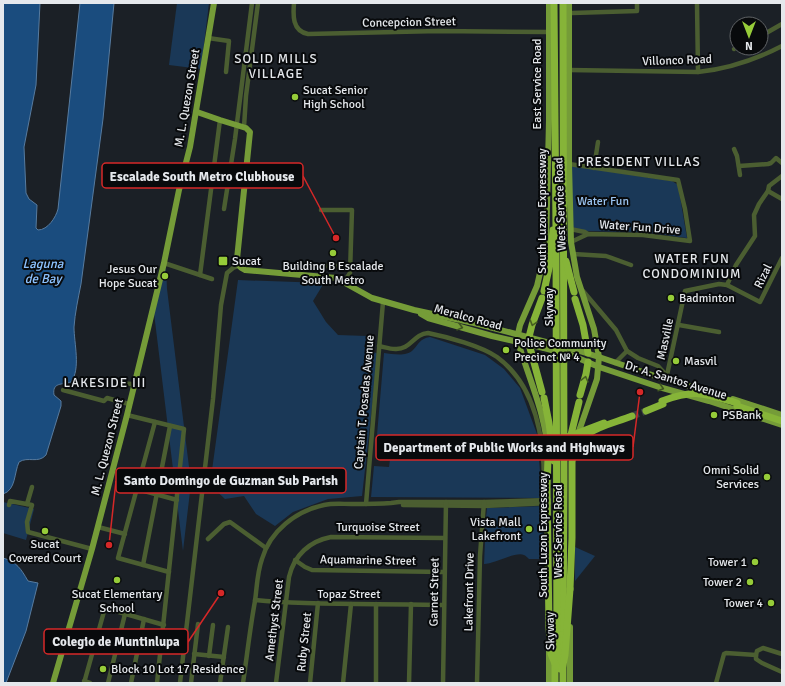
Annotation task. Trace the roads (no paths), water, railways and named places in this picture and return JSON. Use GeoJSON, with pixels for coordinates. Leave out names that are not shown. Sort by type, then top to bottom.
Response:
{"type":"FeatureCollection","features":[{"type":"Feature","properties":{"kind":"highway","name":"South Luzon Expressway"},"geometry":{"type":"LineString","coordinates":[[553,3],[556,683]]}},
{"type":"Feature","properties":{"kind":"highway","name":"Skyway"},"geometry":{"type":"LineString","coordinates":[[553,3],[559,669],[563,683]]}},
{"type":"Feature","properties":{"kind":"highway","name":"Skyway"},"geometry":{"type":"LineString","coordinates":[[556,683],[559,669],[560,488],[558,3]]}},
{"type":"Feature","properties":{"kind":"highway","name":"South Luzon Expressway"},"geometry":{"type":"LineString","coordinates":[[563,3],[567,229],[563,683]]}},
{"type":"Feature","properties":{"kind":"highway"},"geometry":{"type":"LineString","coordinates":[[567,229],[565,256],[586,337],[588,353]]}},
{"type":"Feature","properties":{"kind":"highway"},"geometry":{"type":"LineString","coordinates":[[553,230],[550,264],[543,295],[532,326],[529,341],[549,423],[554,461]]}},
{"type":"Feature","properties":{"kind":"highway"},"geometry":{"type":"LineString","coordinates":[[564,481],[567,450],[588,362]]}},
{"type":"Feature","properties":{"kind":"highway"},"geometry":{"type":"LineString","coordinates":[[645,409],[677,396],[691,393],[706,394],[760,412],[782,417]]}},
{"type":"Feature","properties":{"kind":"highway"},"geometry":{"type":"LineString","coordinates":[[632,414],[589,432],[578,443],[572,455],[572,538],[569,609],[565,655],[559,669],[550,654],[547,487],[548,458],[550,452],[562,439],[632,414]]}},
{"type":"Feature","properties":{"kind":"main road","name":"M. L. Quezon Street"},"geometry":{"type":"LineString","coordinates":[[53,683],[98,527],[164,263],[197,112],[214,3]]}},
{"type":"Feature","properties":{"kind":"main road","name":"East Service Road"},"geometry":{"type":"LineString","coordinates":[[549,3],[549,120],[546,247],[540,277],[533,297],[522,320],[518,334],[518,342],[536,399],[547,442],[548,492],[546,502],[550,546],[549,683]]}},
{"type":"Feature","properties":{"kind":"main road","name":"West Service Road"},"geometry":{"type":"LineString","coordinates":[[569,3],[569,164],[567,229],[580,286],[594,329],[599,356],[599,366],[594,390],[573,445],[569,466],[570,683]]}},
{"type":"Feature","properties":{"kind":"main road"},"geometry":{"type":"LineString","coordinates":[[197,112],[237,124],[248,129],[250,137],[238,249],[238,266]]}},
{"type":"Feature","properties":{"kind":"main road","name":"Meralco Road"},"geometry":{"type":"LineString","coordinates":[[238,266],[245,270],[331,277],[344,282],[369,297],[384,302],[518,334]]}},
{"type":"Feature","properties":{"kind":"main road","name":"Meralco Road"},"geometry":{"type":"LineString","coordinates":[[414,310],[428,318],[518,342]]}},
{"type":"Feature","properties":{"kind":"main road","name":"Dr. A. Santos Avenue"},"geometry":{"type":"LineString","coordinates":[[518,334],[529,341],[572,352],[588,353],[599,356],[615,363],[655,376],[668,378],[782,417]]}},
{"type":"Feature","properties":{"kind":"main road","name":"Dr. A. Santos Avenue"},"geometry":{"type":"LineString","coordinates":[[518,342],[529,341]]}},
{"type":"Feature","properties":{"kind":"main road","name":"Dr. A. Santos Avenue"},"geometry":{"type":"LineString","coordinates":[[572,352],[588,362],[612,371],[782,425]]}},
{"type":"Feature","properties":{"kind":"main road"},"geometry":{"type":"LineString","coordinates":[[588,353],[588,362]]}},
{"type":"Feature","properties":{"kind":"main road"},"geometry":{"type":"LineString","coordinates":[[612,371],[615,363]]}},
{"type":"Feature","properties":{"kind":"street"},"geometry":{"type":"LineString","coordinates":[[224,209],[237,124],[252,3]]}},
{"type":"Feature","properties":{"kind":"street"},"geometry":{"type":"LineString","coordinates":[[244,127],[246,96],[258,3]]}},
{"type":"Feature","properties":{"kind":"street","name":"Concepcion Street"},"geometry":{"type":"LineString","coordinates":[[294,3],[294,24],[302,32],[308,34],[439,31],[548,32]]}},
{"type":"Feature","properties":{"kind":"street"},"geometry":{"type":"LineString","coordinates":[[572,13],[637,11],[637,3]]}},
{"type":"Feature","properties":{"kind":"street"},"geometry":{"type":"LineString","coordinates":[[697,3],[698,72]]}},
{"type":"Feature","properties":{"kind":"street"},"geometry":{"type":"LineString","coordinates":[[769,31],[782,24]]}},
{"type":"Feature","properties":{"kind":"street"},"geometry":{"type":"LineString","coordinates":[[208,38],[229,41],[226,72]]}},
{"type":"Feature","properties":{"kind":"street","name":"Villonco Road"},"geometry":{"type":"LineString","coordinates":[[569,70],[698,72],[746,62],[782,46]]}},
{"type":"Feature","properties":{"kind":"street"},"geometry":{"type":"LineString","coordinates":[[200,275],[220,120]]}},
{"type":"Feature","properties":{"kind":"street"},"geometry":{"type":"LineString","coordinates":[[569,164],[594,168],[598,142]]}},
{"type":"Feature","properties":{"kind":"street"},"geometry":{"type":"LineString","coordinates":[[734,149],[740,175]]}},
{"type":"Feature","properties":{"kind":"street"},"geometry":{"type":"LineString","coordinates":[[739,166],[768,164],[776,158],[782,163]]}},
{"type":"Feature","properties":{"kind":"street","name":"Water Fun Drive"},"geometry":{"type":"LineString","coordinates":[[567,229],[585,232],[588,234],[642,235],[690,241],[685,209],[678,180],[594,168]]}},
{"type":"Feature","properties":{"kind":"street"},"geometry":{"type":"LineString","coordinates":[[726,285],[736,265],[754,240],[756,234],[754,214],[759,204],[768,189],[782,176]]}},
{"type":"Feature","properties":{"kind":"street"},"geometry":{"type":"LineString","coordinates":[[768,189],[782,199]]}},
{"type":"Feature","properties":{"kind":"street"},"geometry":{"type":"LineString","coordinates":[[321,210],[352,210],[349,276],[344,282]]}},
{"type":"Feature","properties":{"kind":"street","name":"Water Fun Drive"},"geometry":{"type":"LineString","coordinates":[[571,242],[588,234]]}},
{"type":"Feature","properties":{"kind":"street"},"geometry":{"type":"LineString","coordinates":[[573,254],[606,256],[631,265]]}},
{"type":"Feature","properties":{"kind":"street","name":"Rizal"},"geometry":{"type":"LineString","coordinates":[[726,285],[760,302],[782,258]]}},
{"type":"Feature","properties":{"kind":"street"},"geometry":{"type":"LineString","coordinates":[[164,263],[212,279]]}},
{"type":"Feature","properties":{"kind":"street"},"geometry":{"type":"LineString","coordinates":[[180,683],[213,399],[221,305],[227,273],[238,266]]}},
{"type":"Feature","properties":{"kind":"street"},"geometry":{"type":"LineString","coordinates":[[319,266],[350,266]]}},
{"type":"Feature","properties":{"kind":"street","name":"Masville"},"geometry":{"type":"LineString","coordinates":[[668,378],[686,291],[720,284],[726,285]]}},
{"type":"Feature","properties":{"kind":"street"},"geometry":{"type":"LineString","coordinates":[[580,286],[591,302],[616,330],[627,351],[638,358],[658,366],[668,378]]}},
{"type":"Feature","properties":{"kind":"street","name":"Captain T. Posadas Avenue"},"geometry":{"type":"LineString","coordinates":[[367,504],[384,302]]}},
{"type":"Feature","properties":{"kind":"street"},"geometry":{"type":"LineString","coordinates":[[679,325],[719,332]]}},
{"type":"Feature","properties":{"kind":"street"},"geometry":{"type":"LineString","coordinates":[[244,683],[249,629],[255,600],[259,567],[266,548],[273,538],[287,522],[302,513],[324,505],[546,502],[544,459],[540,434],[526,392],[521,382],[510,369],[497,357],[483,349],[428,333],[421,334],[408,346],[402,349],[380,346]]}},
{"type":"Feature","properties":{"kind":"street"},"geometry":{"type":"LineString","coordinates":[[615,363],[627,351]]}},
{"type":"Feature","properties":{"kind":"street"},"geometry":{"type":"LineString","coordinates":[[653,364],[655,376]]}},
{"type":"Feature","properties":{"kind":"street"},"geometry":{"type":"LineString","coordinates":[[109,383],[134,384]]}},
{"type":"Feature","properties":{"kind":"street"},"geometry":{"type":"LineString","coordinates":[[63,390],[104,401],[107,398],[129,404]]}},
{"type":"Feature","properties":{"kind":"street"},"geometry":{"type":"LineString","coordinates":[[127,415],[184,430],[157,683]]}},
{"type":"Feature","properties":{"kind":"street"},"geometry":{"type":"LineString","coordinates":[[155,422],[118,558],[169,572]]}},
{"type":"Feature","properties":{"kind":"street"},"geometry":{"type":"LineString","coordinates":[[143,565],[170,426]]}},
{"type":"Feature","properties":{"kind":"street"},"geometry":{"type":"LineString","coordinates":[[27,504],[32,487]]}},
{"type":"Feature","properties":{"kind":"street"},"geometry":{"type":"LineString","coordinates":[[137,488],[177,500]]}},
{"type":"Feature","properties":{"kind":"street"},"geometry":{"type":"LineString","coordinates":[[9,505],[10,501],[32,505],[27,522],[28,532],[92,549]]}},
{"type":"Feature","properties":{"kind":"street","name":"Garnet Street"},"geometry":{"type":"LineString","coordinates":[[443,683],[446,504]]}},
{"type":"Feature","properties":{"kind":"street","name":"Lakefront Drive"},"geometry":{"type":"LineString","coordinates":[[477,683],[480,556],[484,504]]}},
{"type":"Feature","properties":{"kind":"street"},"geometry":{"type":"LineString","coordinates":[[208,539],[224,524],[230,522],[266,548]]}},
{"type":"Feature","properties":{"kind":"street"},"geometry":{"type":"LineString","coordinates":[[98,527],[125,534]]}},
{"type":"Feature","properties":{"kind":"street","name":"Turquoise Street"},"geometry":{"type":"LineString","coordinates":[[295,560],[306,547],[332,536],[445,538]]}},
{"type":"Feature","properties":{"kind":"street","name":"Aquamarine Street"},"geometry":{"type":"LineString","coordinates":[[295,560],[305,568],[312,570],[444,572]]}},
{"type":"Feature","properties":{"kind":"street","name":"Amethyst Street"},"geometry":{"type":"LineString","coordinates":[[276,683],[288,577],[295,560]]}},
{"type":"Feature","properties":{"kind":"street","name":"Topaz Street"},"geometry":{"type":"LineString","coordinates":[[255,600],[286,603],[444,605]]}},
{"type":"Feature","properties":{"kind":"street","name":"Ruby Street"},"geometry":{"type":"LineString","coordinates":[[310,683],[318,603]]}},
{"type":"Feature","properties":{"kind":"street"},"geometry":{"type":"LineString","coordinates":[[343,683],[352,604]]}},
{"type":"Feature","properties":{"kind":"street"},"geometry":{"type":"LineString","coordinates":[[376,604],[376,683]]}},
{"type":"Feature","properties":{"kind":"street"},"geometry":{"type":"LineString","coordinates":[[410,604],[410,683]]}},
{"type":"Feature","properties":{"kind":"street"},"geometry":{"type":"LineString","coordinates":[[90,683],[84,682],[105,608],[164,624]]}},
{"type":"Feature","properties":{"kind":"street"},"geometry":{"type":"LineString","coordinates":[[108,683],[125,614]]}},
{"type":"Feature","properties":{"kind":"street"},"geometry":{"type":"LineString","coordinates":[[132,683],[144,619]]}},
{"type":"Feature","properties":{"kind":"street"},"geometry":{"type":"LineString","coordinates":[[192,683],[198,624]]}},
{"type":"Feature","properties":{"kind":"street"},"geometry":{"type":"LineString","coordinates":[[210,656],[213,625]]}},
{"type":"Feature","properties":{"kind":"street"},"geometry":{"type":"LineString","coordinates":[[220,683],[228,627]]}},
{"type":"Feature","properties":{"kind":"street"},"geometry":{"type":"LineString","coordinates":[[782,654],[763,648],[757,651],[756,655],[756,659],[762,664],[782,672]]}},
{"type":"Feature","properties":{"kind":"street"},"geometry":{"type":"LineString","coordinates":[[194,654],[224,657]]}},
{"type":"Feature","properties":{"kind":"street"},"geometry":{"type":"LineString","coordinates":[[716,683],[724,654],[756,655]]}},
{"type":"Feature","properties":{"kind":"street"},"geometry":{"type":"LineString","coordinates":[[222,667],[245,669]]}},
{"type":"Feature","properties":{"kind":"water","name":"Laguna de Bay"},"geometry":{"type":"Polygon","coordinates":[[[3,3],[40,3],[36,85],[24,147],[26,193],[29,199],[37,205],[36,228],[38,230],[45,228],[48,225],[58,209],[80,3],[114,3],[103,119],[81,284],[74,322],[76,370],[71,382],[58,385],[55,388],[54,395],[61,401],[61,406],[46,455],[40,459],[22,460],[19,462],[14,481],[10,489],[3,494],[3,3]]]}},
{"type":"Feature","properties":{"kind":"water"},"geometry":{"type":"Polygon","coordinates":[[[3,558],[18,566],[28,581],[38,583],[26,631],[6,683],[3,683],[3,558]]]}},
{"type":"Feature","properties":{"kind":"tunnel"},"geometry":{"type":"LineString","coordinates":[[632,416],[646,411]]}},
{"type":"Feature","properties":{"kind":"place","name":"Sucat Senior High School"},"geometry":{"type":"Point","coordinates":[295,97]}},
{"type":"Feature","properties":{"kind":"place","name":"Escalade South Metro Clubhouse"},"geometry":{"type":"Point","coordinates":[336,238]}},
{"type":"Feature","properties":{"kind":"place","name":"Building B Escalade South Metro"},"geometry":{"type":"Point","coordinates":[333,253]}},
{"type":"Feature","properties":{"kind":"place","name":"Sucat"},"geometry":{"type":"Point","coordinates":[223,261]}},
{"type":"Feature","properties":{"kind":"place","name":"Jesus Our Hope Sucat"},"geometry":{"type":"Point","coordinates":[165,276]}},
{"type":"Feature","properties":{"kind":"place","name":"Badminton"},"geometry":{"type":"Point","coordinates":[671,298]}},
{"type":"Feature","properties":{"kind":"place","name":"Police Community Precinct № 4"},"geometry":{"type":"Point","coordinates":[506,350]}},
{"type":"Feature","properties":{"kind":"place","name":"Masvil"},"geometry":{"type":"Point","coordinates":[676,361]}},
{"type":"Feature","properties":{"kind":"place","name":"Department of Public Works and Highways"},"geometry":{"type":"Point","coordinates":[640,392]}},
{"type":"Feature","properties":{"kind":"place","name":"PSBank"},"geometry":{"type":"Point","coordinates":[714,415]}},
{"type":"Feature","properties":{"kind":"place","name":"Omni Solid Services"},"geometry":{"type":"Point","coordinates":[767,477]}},
{"type":"Feature","properties":{"kind":"place","name":"Vista Mall Lakefront"},"geometry":{"type":"Point","coordinates":[529,529]}},
{"type":"Feature","properties":{"kind":"place","name":"Sucat Covered Court"},"geometry":{"type":"Point","coordinates":[45,531]}},
{"type":"Feature","properties":{"kind":"place","name":"Santo Domingo de Guzman Sub Parish"},"geometry":{"type":"Point","coordinates":[109,545]}},
{"type":"Feature","properties":{"kind":"place","name":"Tower 1"},"geometry":{"type":"Point","coordinates":[755,562]}},
{"type":"Feature","properties":{"kind":"place","name":"Sucat Elementary School"},"geometry":{"type":"Point","coordinates":[117,580]}},
{"type":"Feature","properties":{"kind":"place","name":"Tower 2"},"geometry":{"type":"Point","coordinates":[750,582]}},
{"type":"Feature","properties":{"kind":"place","name":"Colegio de Muntinlupa"},"geometry":{"type":"Point","coordinates":[221,593]}},
{"type":"Feature","properties":{"kind":"place","name":"Tower 4"},"geometry":{"type":"Point","coordinates":[771,603]}},
{"type":"Feature","properties":{"kind":"place","name":"Block 10 Lot 17 Residence"},"geometry":{"type":"Point","coordinates":[103,669]}},
{"type":"Feature","properties":{"kind":"district","name":"SOLID MILLS VILLAGE"},"geometry":{"type":"Point","coordinates":[276,66]}},
{"type":"Feature","properties":{"kind":"district","name":"PRESIDENT VILLAS"},"geometry":{"type":"Point","coordinates":[639,161]}},
{"type":"Feature","properties":{"kind":"district","name":"WATER FUN CONDOMINIUM"},"geometry":{"type":"Point","coordinates":[692,266]}},
{"type":"Feature","properties":{"kind":"district","name":"LAKESIDE III"},"geometry":{"type":"Point","coordinates":[105,382]}},
{"type":"Feature","properties":{"kind":"park label","name":"Water Fun"},"geometry":{"type":"Point","coordinates":[603,201]}}]}
